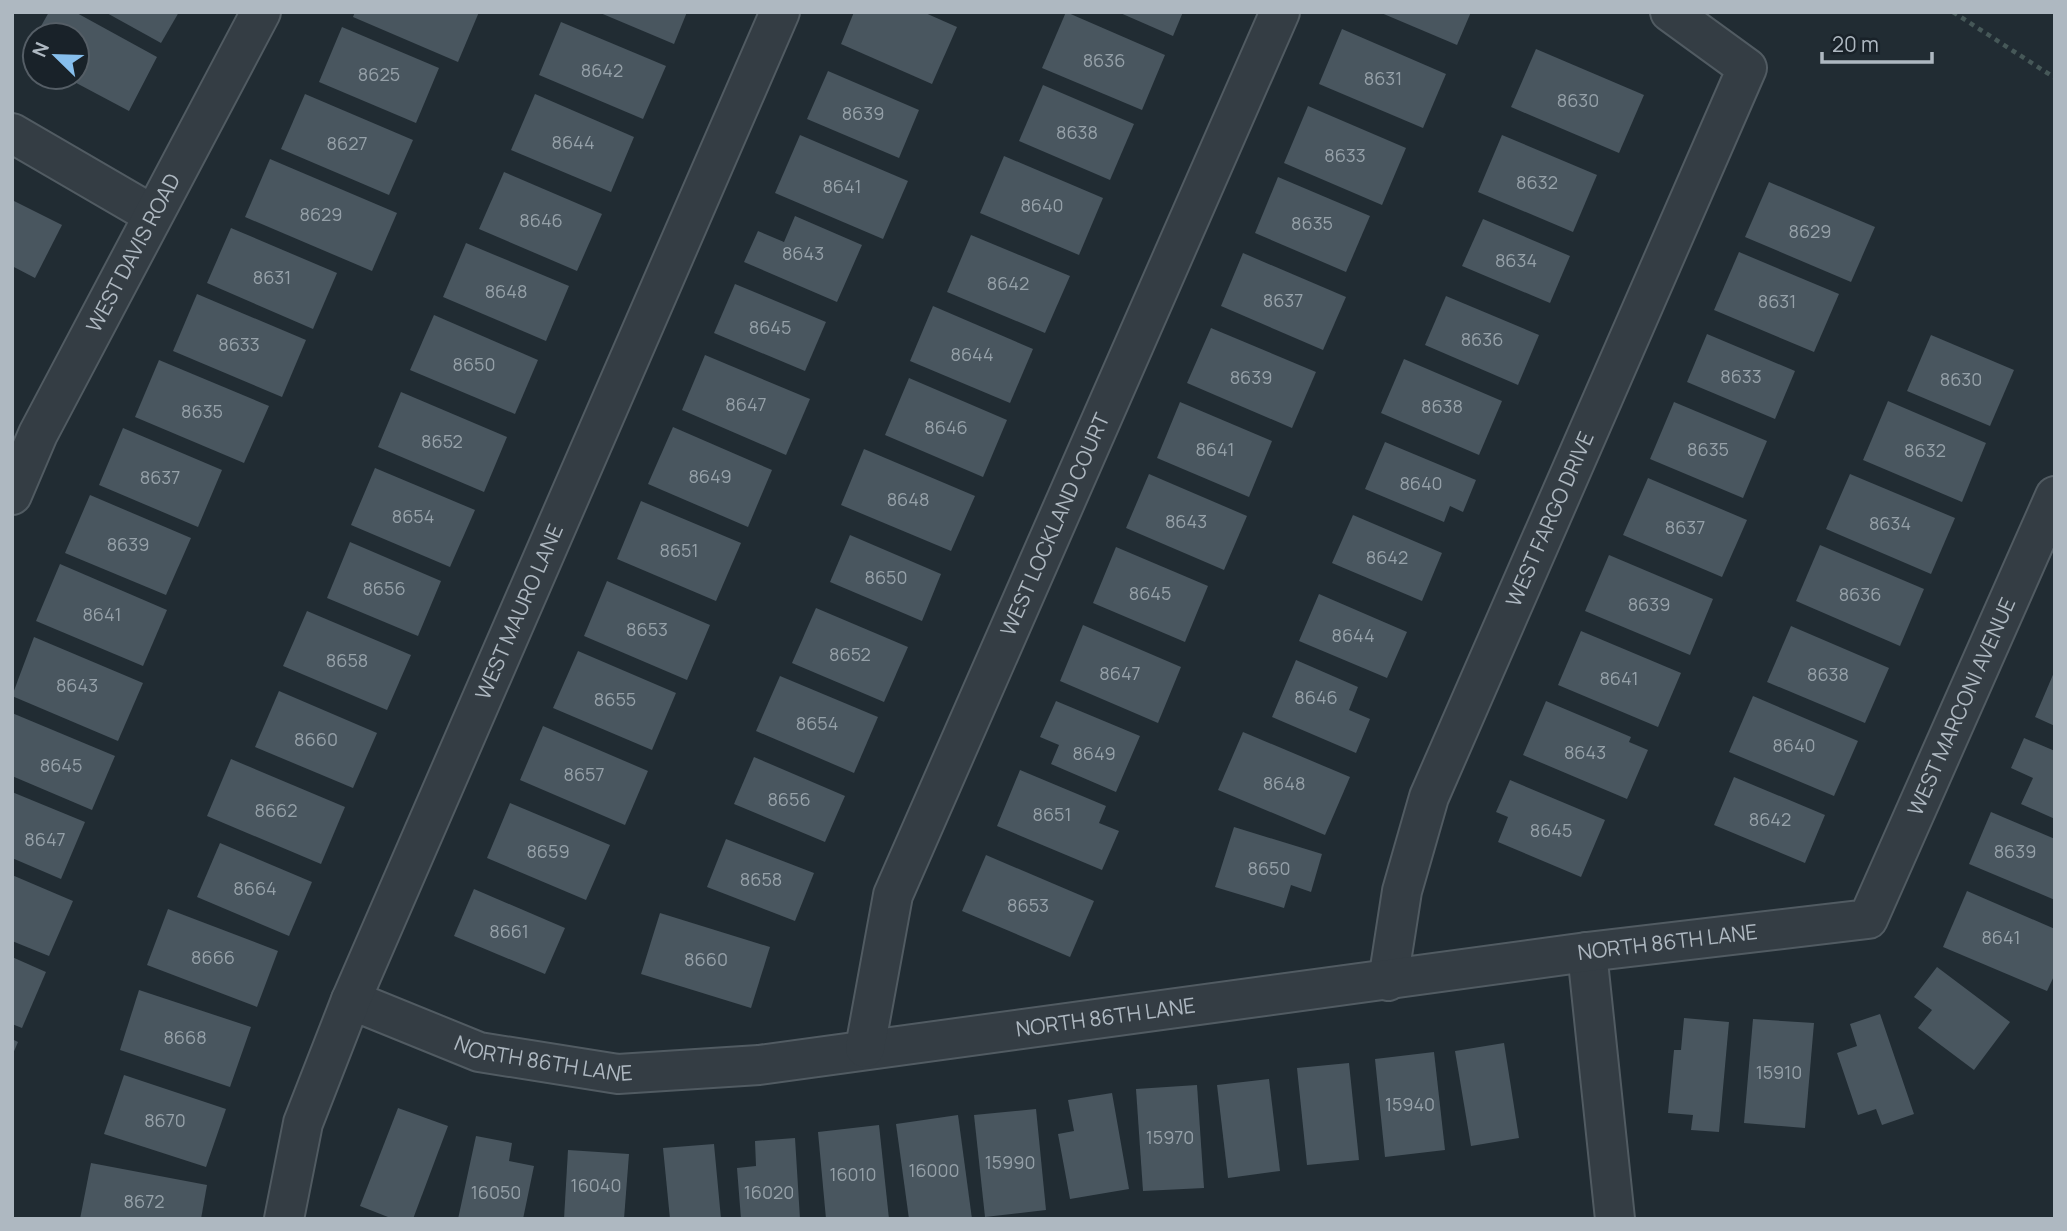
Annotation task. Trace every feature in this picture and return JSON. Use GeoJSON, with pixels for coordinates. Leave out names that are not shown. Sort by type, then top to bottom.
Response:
{"type":"FeatureCollection","features":[{"type":"Feature","properties":{"kind":"street","name":"WEST DAVIS ROAD"},"geometry":{"type":"LineString","coordinates":[[12,495],[38,434],[261,12]]}},
{"type":"Feature","properties":{"kind":"street","name":"WEST MAURO LANE"},"geometry":{"type":"LineString","coordinates":[[284,1219],[303,1123],[351,1000],[780,12]]}},
{"type":"Feature","properties":{"kind":"street","name":"WEST LOCKLAND COURT"},"geometry":{"type":"LineString","coordinates":[[865,1048],[893,895],[1280,12]]}},
{"type":"Feature","properties":{"kind":"street","name":"WEST FARGO DRIVE"},"geometry":{"type":"LineString","coordinates":[[1388,981],[1402,891],[1429,797],[1746,68],[1670,12]]}},
{"type":"Feature","properties":{"kind":"street"},"geometry":{"type":"LineString","coordinates":[[12,133],[153,215]]}},
{"type":"Feature","properties":{"kind":"street","name":"WEST MARCONI AVENUE"},"geometry":{"type":"LineString","coordinates":[[1868,919],[2055,496]]}},
{"type":"Feature","properties":{"kind":"street","name":"NORTH 86TH LANE"},"geometry":{"type":"LineString","coordinates":[[351,1000],[479,1052],[618,1073],[759,1065],[865,1048],[1388,981],[1587,952],[1868,919]]}},
{"type":"Feature","properties":{"kind":"street"},"geometry":{"type":"LineString","coordinates":[[1587,952],[1615,1219]]}},
{"type":"Feature","properties":{"kind":"path"},"geometry":{"type":"LineString","coordinates":[[1953,12],[2055,78]]}},
{"type":"Feature","properties":{"kind":"building"},"geometry":{"type":"Polygon","coordinates":[[[49,12],[75,12],[157,57],[129,111],[91,91],[91,21],[44,21],[49,12]]]}},
{"type":"Feature","properties":{"kind":"building"},"geometry":{"type":"Polygon","coordinates":[[[105,12],[179,12],[161,43],[105,12]]]}},
{"type":"Feature","properties":{"kind":"building"},"geometry":{"type":"Polygon","coordinates":[[[355,12],[479,12],[458,62],[353,17],[355,12]]]}},
{"type":"Feature","properties":{"kind":"building"},"geometry":{"type":"Polygon","coordinates":[[[598,12],[687,12],[674,44],[598,12]]]}},
{"type":"Feature","properties":{"kind":"building"},"geometry":{"type":"Polygon","coordinates":[[[854,12],[923,12],[957,27],[932,84],[841,44],[854,12]]]}},
{"type":"Feature","properties":{"kind":"building"},"geometry":{"type":"Polygon","coordinates":[[[1066,12],[1165,55],[1142,110],[1042,68],[1066,12]]]}},
{"type":"Feature","properties":{"kind":"building"},"geometry":{"type":"Polygon","coordinates":[[[1118,12],[1183,12],[1173,36],[1118,12]]]}},
{"type":"Feature","properties":{"kind":"building"},"geometry":{"type":"Polygon","coordinates":[[[1379,12],[1471,12],[1457,45],[1379,12]]]}},
{"type":"Feature","properties":{"kind":"building"},"geometry":{"type":"Polygon","coordinates":[[[561,22],[666,66],[643,119],[539,75],[561,22]]]}},
{"type":"Feature","properties":{"kind":"building"},"geometry":{"type":"Polygon","coordinates":[[[342,27],[439,68],[416,123],[319,82],[342,27]]]}},
{"type":"Feature","properties":{"kind":"building"},"geometry":{"type":"Polygon","coordinates":[[[1342,29],[1446,74],[1423,128],[1319,84],[1342,29]]]}},
{"type":"Feature","properties":{"kind":"building"},"geometry":{"type":"Polygon","coordinates":[[[1536,49],[1644,95],[1619,153],[1511,107],[1536,49]]]}},
{"type":"Feature","properties":{"kind":"building"},"geometry":{"type":"Polygon","coordinates":[[[828,71],[919,110],[899,158],[807,119],[828,71]]]}},
{"type":"Feature","properties":{"kind":"building"},"geometry":{"type":"Polygon","coordinates":[[[1043,85],[1134,124],[1110,180],[1019,141],[1043,85]]]}},
{"type":"Feature","properties":{"kind":"building"},"geometry":{"type":"Polygon","coordinates":[[[305,94],[413,140],[389,195],[281,149],[305,94]]]}},
{"type":"Feature","properties":{"kind":"building"},"geometry":{"type":"Polygon","coordinates":[[[535,94],[634,137],[611,192],[511,150],[535,94]]]}},
{"type":"Feature","properties":{"kind":"building"},"geometry":{"type":"Polygon","coordinates":[[[1308,106],[1406,148],[1382,205],[1284,163],[1308,106]]]}},
{"type":"Feature","properties":{"kind":"building"},"geometry":{"type":"Polygon","coordinates":[[[800,135],[908,181],[883,239],[775,193],[800,135]]]}},
{"type":"Feature","properties":{"kind":"building"},"geometry":{"type":"Polygon","coordinates":[[[1502,135],[1597,175],[1573,232],[1478,192],[1502,135]]]}},
{"type":"Feature","properties":{"kind":"building"},"geometry":{"type":"Polygon","coordinates":[[[1004,156],[1103,198],[1079,255],[980,213],[1004,156]]]}},
{"type":"Feature","properties":{"kind":"building"},"geometry":{"type":"Polygon","coordinates":[[[270,159],[397,213],[372,271],[245,217],[270,159]]]}},
{"type":"Feature","properties":{"kind":"building"},"geometry":{"type":"Polygon","coordinates":[[[504,172],[602,214],[577,271],[479,229],[504,172]]]}},
{"type":"Feature","properties":{"kind":"building"},"geometry":{"type":"Polygon","coordinates":[[[1278,177],[1370,216],[1346,272],[1255,233],[1278,177]]]}},
{"type":"Feature","properties":{"kind":"building"},"geometry":{"type":"Polygon","coordinates":[[[1769,182],[1875,227],[1851,282],[1745,237],[1769,182]]]}},
{"type":"Feature","properties":{"kind":"building"},"geometry":{"type":"Polygon","coordinates":[[[12,200],[62,225],[35,278],[12,266],[12,200]]]}},
{"type":"Feature","properties":{"kind":"building"},"geometry":{"type":"Polygon","coordinates":[[[795,216],[862,245],[837,302],[744,262],[758,231],[784,242],[795,216]]]}},
{"type":"Feature","properties":{"kind":"building"},"geometry":{"type":"Polygon","coordinates":[[[1483,219],[1570,256],[1550,303],[1462,266],[1483,219]]]}},
{"type":"Feature","properties":{"kind":"building"},"geometry":{"type":"Polygon","coordinates":[[[231,228],[337,273],[313,329],[207,283],[231,228]]]}},
{"type":"Feature","properties":{"kind":"building"},"geometry":{"type":"Polygon","coordinates":[[[971,235],[1070,276],[1045,333],[947,292],[971,235]]]}},
{"type":"Feature","properties":{"kind":"building"},"geometry":{"type":"Polygon","coordinates":[[[466,243],[569,286],[546,341],[443,297],[466,243]]]}},
{"type":"Feature","properties":{"kind":"building"},"geometry":{"type":"Polygon","coordinates":[[[1739,252],[1839,294],[1814,352],[1714,310],[1739,252]]]}},
{"type":"Feature","properties":{"kind":"building"},"geometry":{"type":"Polygon","coordinates":[[[1243,253],[1346,297],[1323,350],[1221,306],[1243,253]]]}},
{"type":"Feature","properties":{"kind":"building"},"geometry":{"type":"Polygon","coordinates":[[[735,284],[826,322],[805,371],[714,333],[735,284]]]}},
{"type":"Feature","properties":{"kind":"building"},"geometry":{"type":"Polygon","coordinates":[[[197,294],[306,340],[282,397],[173,351],[197,294]]]}},
{"type":"Feature","properties":{"kind":"building"},"geometry":{"type":"Polygon","coordinates":[[[1446,296],[1539,335],[1518,385],[1425,345],[1446,296]]]}},
{"type":"Feature","properties":{"kind":"building"},"geometry":{"type":"Polygon","coordinates":[[[933,306],[1033,349],[1010,403],[910,361],[933,306]]]}},
{"type":"Feature","properties":{"kind":"building"},"geometry":{"type":"Polygon","coordinates":[[[434,315],[538,360],[515,414],[410,370],[434,315]]]}},
{"type":"Feature","properties":{"kind":"building"},"geometry":{"type":"Polygon","coordinates":[[[1211,328],[1316,372],[1292,428],[1187,383],[1211,328]]]}},
{"type":"Feature","properties":{"kind":"building"},"geometry":{"type":"Polygon","coordinates":[[[1707,334],[1795,371],[1775,419],[1687,382],[1707,334]]]}},
{"type":"Feature","properties":{"kind":"building"},"geometry":{"type":"Polygon","coordinates":[[[1931,335],[2014,370],[1990,426],[1907,391],[1931,335]]]}},
{"type":"Feature","properties":{"kind":"building"},"geometry":{"type":"Polygon","coordinates":[[[705,355],[810,399],[786,455],[682,410],[705,355]]]}},
{"type":"Feature","properties":{"kind":"building"},"geometry":{"type":"Polygon","coordinates":[[[1404,359],[1502,401],[1479,455],[1381,413],[1404,359]]]}},
{"type":"Feature","properties":{"kind":"building"},"geometry":{"type":"Polygon","coordinates":[[[159,360],[269,406],[244,463],[135,417],[159,360]]]}},
{"type":"Feature","properties":{"kind":"building"},"geometry":{"type":"Polygon","coordinates":[[[909,378],[1007,420],[983,477],[885,435],[909,378]]]}},
{"type":"Feature","properties":{"kind":"building"},"geometry":{"type":"Polygon","coordinates":[[[401,392],[507,437],[484,492],[378,447],[401,392]]]}},
{"type":"Feature","properties":{"kind":"building"},"geometry":{"type":"Polygon","coordinates":[[[1888,401],[1986,443],[1962,502],[1863,460],[1888,401]]]}},
{"type":"Feature","properties":{"kind":"building"},"geometry":{"type":"Polygon","coordinates":[[[1180,402],[1272,441],[1249,497],[1157,458],[1180,402]]]}},
{"type":"Feature","properties":{"kind":"building"},"geometry":{"type":"Polygon","coordinates":[[[1674,402],[1767,441],[1743,498],[1650,459],[1674,402]]]}},
{"type":"Feature","properties":{"kind":"building"},"geometry":{"type":"Polygon","coordinates":[[[673,427],[772,470],[748,527],[648,484],[673,427]]]}},
{"type":"Feature","properties":{"kind":"building"},"geometry":{"type":"Polygon","coordinates":[[[123,428],[222,470],[198,527],[99,485],[123,428]]]}},
{"type":"Feature","properties":{"kind":"building"},"geometry":{"type":"Polygon","coordinates":[[[1385,442],[1476,480],[1463,512],[1450,506],[1444,522],[1365,489],[1385,442]]]}},
{"type":"Feature","properties":{"kind":"building"},"geometry":{"type":"Polygon","coordinates":[[[864,449],[975,496],[951,551],[841,505],[864,449]]]}},
{"type":"Feature","properties":{"kind":"building"},"geometry":{"type":"Polygon","coordinates":[[[375,468],[475,510],[450,567],[351,525],[375,468]]]}},
{"type":"Feature","properties":{"kind":"building"},"geometry":{"type":"Polygon","coordinates":[[[1149,474],[1247,516],[1224,570],[1126,528],[1149,474]]]}},
{"type":"Feature","properties":{"kind":"building"},"geometry":{"type":"Polygon","coordinates":[[[1850,474],[1955,518],[1931,574],[1826,529],[1850,474]]]}},
{"type":"Feature","properties":{"kind":"building"},"geometry":{"type":"Polygon","coordinates":[[[1648,478],[1747,520],[1722,577],[1623,535],[1648,478]]]}},
{"type":"Feature","properties":{"kind":"building"},"geometry":{"type":"Polygon","coordinates":[[[90,495],[191,538],[166,595],[65,553],[90,495]]]}},
{"type":"Feature","properties":{"kind":"building"},"geometry":{"type":"Polygon","coordinates":[[[641,501],[741,543],[716,601],[617,559],[641,501]]]}},
{"type":"Feature","properties":{"kind":"building"},"geometry":{"type":"Polygon","coordinates":[[[1353,515],[1442,553],[1422,601],[1332,563],[1353,515]]]}},
{"type":"Feature","properties":{"kind":"building"},"geometry":{"type":"Polygon","coordinates":[[[850,535],[941,574],[922,621],[830,582],[850,535]]]}},
{"type":"Feature","properties":{"kind":"building"},"geometry":{"type":"Polygon","coordinates":[[[350,542],[441,581],[418,636],[327,598],[350,542]]]}},
{"type":"Feature","properties":{"kind":"building"},"geometry":{"type":"Polygon","coordinates":[[[1820,545],[1924,589],[1900,646],[1796,601],[1820,545]]]}},
{"type":"Feature","properties":{"kind":"building"},"geometry":{"type":"Polygon","coordinates":[[[1116,547],[1208,586],[1185,642],[1093,603],[1116,547]]]}},
{"type":"Feature","properties":{"kind":"building"},"geometry":{"type":"Polygon","coordinates":[[[1609,555],[1713,599],[1690,655],[1585,611],[1609,555]]]}},
{"type":"Feature","properties":{"kind":"building"},"geometry":{"type":"Polygon","coordinates":[[[60,564],[167,610],[143,666],[36,621],[60,564]]]}},
{"type":"Feature","properties":{"kind":"building"},"geometry":{"type":"Polygon","coordinates":[[[607,581],[710,625],[687,680],[584,636],[607,581]]]}},
{"type":"Feature","properties":{"kind":"building"},"geometry":{"type":"Polygon","coordinates":[[[1319,594],[1407,632],[1387,678],[1299,641],[1319,594]]]}},
{"type":"Feature","properties":{"kind":"building"},"geometry":{"type":"Polygon","coordinates":[[[816,608],[908,647],[884,702],[792,663],[816,608]]]}},
{"type":"Feature","properties":{"kind":"building"},"geometry":{"type":"Polygon","coordinates":[[[307,611],[411,655],[387,710],[283,666],[307,611]]]}},
{"type":"Feature","properties":{"kind":"building"},"geometry":{"type":"Polygon","coordinates":[[[1083,625],[1181,667],[1158,723],[1060,681],[1083,625]]]}},
{"type":"Feature","properties":{"kind":"building"},"geometry":{"type":"Polygon","coordinates":[[[1791,626],[1889,668],[1865,723],[1767,682],[1791,626]]]}},
{"type":"Feature","properties":{"kind":"building"},"geometry":{"type":"Polygon","coordinates":[[[1581,631],[1681,673],[1658,727],[1558,685],[1581,631]]]}},
{"type":"Feature","properties":{"kind":"building"},"geometry":{"type":"Polygon","coordinates":[[[34,637],[143,683],[118,741],[12,696],[34,637]]]}},
{"type":"Feature","properties":{"kind":"building"},"geometry":{"type":"Polygon","coordinates":[[[578,651],[676,693],[652,750],[553,708],[578,651]]]}},
{"type":"Feature","properties":{"kind":"building"},"geometry":{"type":"Polygon","coordinates":[[[1296,660],[1358,687],[1349,710],[1370,719],[1356,753],[1272,717],[1296,660]]]}},
{"type":"Feature","properties":{"kind":"building"},"geometry":{"type":"Polygon","coordinates":[[[2055,670],[2055,726],[2035,717],[2055,670]]]}},
{"type":"Feature","properties":{"kind":"building"},"geometry":{"type":"Polygon","coordinates":[[[780,676],[878,717],[854,773],[756,731],[780,676]]]}},
{"type":"Feature","properties":{"kind":"building"},"geometry":{"type":"Polygon","coordinates":[[[279,691],[377,733],[353,788],[255,747],[279,691]]]}},
{"type":"Feature","properties":{"kind":"building"},"geometry":{"type":"Polygon","coordinates":[[[1753,696],[1858,741],[1834,796],[1729,752],[1753,696]]]}},
{"type":"Feature","properties":{"kind":"building"},"geometry":{"type":"Polygon","coordinates":[[[1056,701],[1140,736],[1116,792],[1051,764],[1059,745],[1040,737],[1056,701]]]}},
{"type":"Feature","properties":{"kind":"building"},"geometry":{"type":"Polygon","coordinates":[[[1546,701],[1631,737],[1629,742],[1648,750],[1627,799],[1523,755],[1546,701]]]}},
{"type":"Feature","properties":{"kind":"building"},"geometry":{"type":"Polygon","coordinates":[[[12,713],[115,756],[92,810],[12,776],[12,713]]]}},
{"type":"Feature","properties":{"kind":"building"},"geometry":{"type":"Polygon","coordinates":[[[543,726],[648,771],[625,825],[520,780],[543,726]]]}},
{"type":"Feature","properties":{"kind":"building"},"geometry":{"type":"Polygon","coordinates":[[[1243,732],[1350,777],[1325,835],[1218,790],[1243,732]]]}},
{"type":"Feature","properties":{"kind":"building"},"geometry":{"type":"Polygon","coordinates":[[[2024,738],[2055,751],[2055,819],[2021,804],[2033,778],[2011,768],[2024,738]]]}},
{"type":"Feature","properties":{"kind":"building"},"geometry":{"type":"Polygon","coordinates":[[[754,757],[845,796],[825,842],[734,804],[754,757]]]}},
{"type":"Feature","properties":{"kind":"building"},"geometry":{"type":"Polygon","coordinates":[[[231,759],[345,807],[321,864],[207,816],[231,759]]]}},
{"type":"Feature","properties":{"kind":"building"},"geometry":{"type":"Polygon","coordinates":[[[1020,770],[1106,806],[1099,823],[1119,831],[1102,870],[997,826],[1020,770]]]}},
{"type":"Feature","properties":{"kind":"building"},"geometry":{"type":"Polygon","coordinates":[[[1734,777],[1825,815],[1805,863],[1714,825],[1734,777]]]}},
{"type":"Feature","properties":{"kind":"building"},"geometry":{"type":"Polygon","coordinates":[[[1510,780],[1605,820],[1581,877],[1498,842],[1508,817],[1496,812],[1510,780]]]}},
{"type":"Feature","properties":{"kind":"building"},"geometry":{"type":"Polygon","coordinates":[[[12,792],[85,822],[61,879],[12,858],[12,792]]]}},
{"type":"Feature","properties":{"kind":"building"},"geometry":{"type":"Polygon","coordinates":[[[510,803],[610,845],[586,900],[487,858],[510,803]]]}},
{"type":"Feature","properties":{"kind":"building"},"geometry":{"type":"Polygon","coordinates":[[[1991,812],[2055,839],[2055,900],[1969,864],[1991,812]]]}},
{"type":"Feature","properties":{"kind":"building"},"geometry":{"type":"Polygon","coordinates":[[[1234,827],[1322,854],[1311,892],[1291,885],[1284,908],[1215,887],[1234,827]]]}},
{"type":"Feature","properties":{"kind":"building"},"geometry":{"type":"Polygon","coordinates":[[[726,839],[814,873],[795,921],[707,887],[726,839]]]}},
{"type":"Feature","properties":{"kind":"building"},"geometry":{"type":"Polygon","coordinates":[[[220,843],[312,882],[289,936],[197,897],[220,843]]]}},
{"type":"Feature","properties":{"kind":"building"},"geometry":{"type":"Polygon","coordinates":[[[986,855],[1094,901],[1070,957],[962,911],[986,855]]]}},
{"type":"Feature","properties":{"kind":"building"},"geometry":{"type":"Polygon","coordinates":[[[12,875],[73,901],[49,956],[12,941],[12,875]]]}},
{"type":"Feature","properties":{"kind":"building"},"geometry":{"type":"Polygon","coordinates":[[[474,889],[565,928],[545,974],[454,936],[474,889]]]}},
{"type":"Feature","properties":{"kind":"building"},"geometry":{"type":"Polygon","coordinates":[[[1967,891],[2055,929],[2055,974],[2047,991],[1943,947],[1967,891]]]}},
{"type":"Feature","properties":{"kind":"building"},"geometry":{"type":"Polygon","coordinates":[[[168,909],[278,951],[257,1007],[147,965],[168,909]]]}},
{"type":"Feature","properties":{"kind":"building"},"geometry":{"type":"Polygon","coordinates":[[[660,913],[770,947],[751,1008],[641,974],[660,913]]]}},
{"type":"Feature","properties":{"kind":"building"},"geometry":{"type":"Polygon","coordinates":[[[12,957],[46,972],[22,1028],[12,1024],[12,957]]]}},
{"type":"Feature","properties":{"kind":"building"},"geometry":{"type":"Polygon","coordinates":[[[1937,967],[2010,1022],[1974,1070],[1918,1028],[1932,1010],[1914,997],[1937,967]]]}},
{"type":"Feature","properties":{"kind":"building"},"geometry":{"type":"Polygon","coordinates":[[[139,990],[251,1027],[230,1087],[120,1050],[139,990]]]}},
{"type":"Feature","properties":{"kind":"building"},"geometry":{"type":"Polygon","coordinates":[[[1880,1014],[1914,1114],[1882,1125],[1876,1109],[1858,1115],[1837,1053],[1857,1046],[1850,1024],[1880,1014]]]}},
{"type":"Feature","properties":{"kind":"building"},"geometry":{"type":"Polygon","coordinates":[[[1684,1018],[1729,1022],[1719,1132],[1691,1130],[1693,1115],[1668,1113],[1674,1050],[1681,1050],[1684,1018]]]}},
{"type":"Feature","properties":{"kind":"building"},"geometry":{"type":"Polygon","coordinates":[[[1753,1019],[1814,1023],[1805,1128],[1744,1123],[1753,1019]]]}},
{"type":"Feature","properties":{"kind":"building"},"geometry":{"type":"Polygon","coordinates":[[[12,1039],[18,1042],[12,1056],[12,1039]]]}},
{"type":"Feature","properties":{"kind":"building"},"geometry":{"type":"Polygon","coordinates":[[[1504,1043],[1519,1138],[1471,1146],[1455,1051],[1504,1043]]]}},
{"type":"Feature","properties":{"kind":"building"},"geometry":{"type":"Polygon","coordinates":[[[1434,1052],[1445,1150],[1385,1157],[1375,1059],[1434,1052]]]}},
{"type":"Feature","properties":{"kind":"building"},"geometry":{"type":"Polygon","coordinates":[[[1349,1063],[1359,1160],[1307,1165],[1297,1068],[1349,1063]]]}},
{"type":"Feature","properties":{"kind":"building"},"geometry":{"type":"Polygon","coordinates":[[[124,1075],[226,1109],[206,1167],[104,1134],[124,1075]]]}},
{"type":"Feature","properties":{"kind":"building"},"geometry":{"type":"Polygon","coordinates":[[[1269,1079],[1280,1171],[1228,1178],[1217,1085],[1269,1079]]]}},
{"type":"Feature","properties":{"kind":"building"},"geometry":{"type":"Polygon","coordinates":[[[1197,1085],[1204,1188],[1143,1191],[1136,1089],[1197,1085]]]}},
{"type":"Feature","properties":{"kind":"building"},"geometry":{"type":"Polygon","coordinates":[[[1112,1093],[1129,1189],[1070,1199],[1058,1134],[1074,1131],[1068,1100],[1112,1093]]]}},
{"type":"Feature","properties":{"kind":"building"},"geometry":{"type":"Polygon","coordinates":[[[398,1108],[448,1126],[413,1219],[393,1219],[360,1206],[398,1108]]]}},
{"type":"Feature","properties":{"kind":"building"},"geometry":{"type":"Polygon","coordinates":[[[1036,1109],[1046,1210],[985,1217],[974,1115],[1036,1109]]]}},
{"type":"Feature","properties":{"kind":"building"},"geometry":{"type":"Polygon","coordinates":[[[958,1115],[972,1219],[909,1219],[896,1124],[958,1115]]]}},
{"type":"Feature","properties":{"kind":"building"},"geometry":{"type":"Polygon","coordinates":[[[879,1125],[889,1219],[826,1219],[818,1132],[879,1125]]]}},
{"type":"Feature","properties":{"kind":"building"},"geometry":{"type":"Polygon","coordinates":[[[476,1136],[512,1143],[509,1161],[534,1166],[523,1219],[458,1219],[476,1136]]]}},
{"type":"Feature","properties":{"kind":"building"},"geometry":{"type":"Polygon","coordinates":[[[795,1138],[800,1219],[741,1219],[737,1168],[756,1166],[755,1141],[795,1138]]]}},
{"type":"Feature","properties":{"kind":"building"},"geometry":{"type":"Polygon","coordinates":[[[714,1144],[721,1219],[670,1219],[663,1148],[714,1144]]]}},
{"type":"Feature","properties":{"kind":"building"},"geometry":{"type":"Polygon","coordinates":[[[568,1150],[629,1154],[624,1219],[564,1219],[568,1150]]]}},
{"type":"Feature","properties":{"kind":"building"},"geometry":{"type":"Polygon","coordinates":[[[91,1163],[207,1185],[201,1219],[80,1219],[91,1163]]]}}]}
